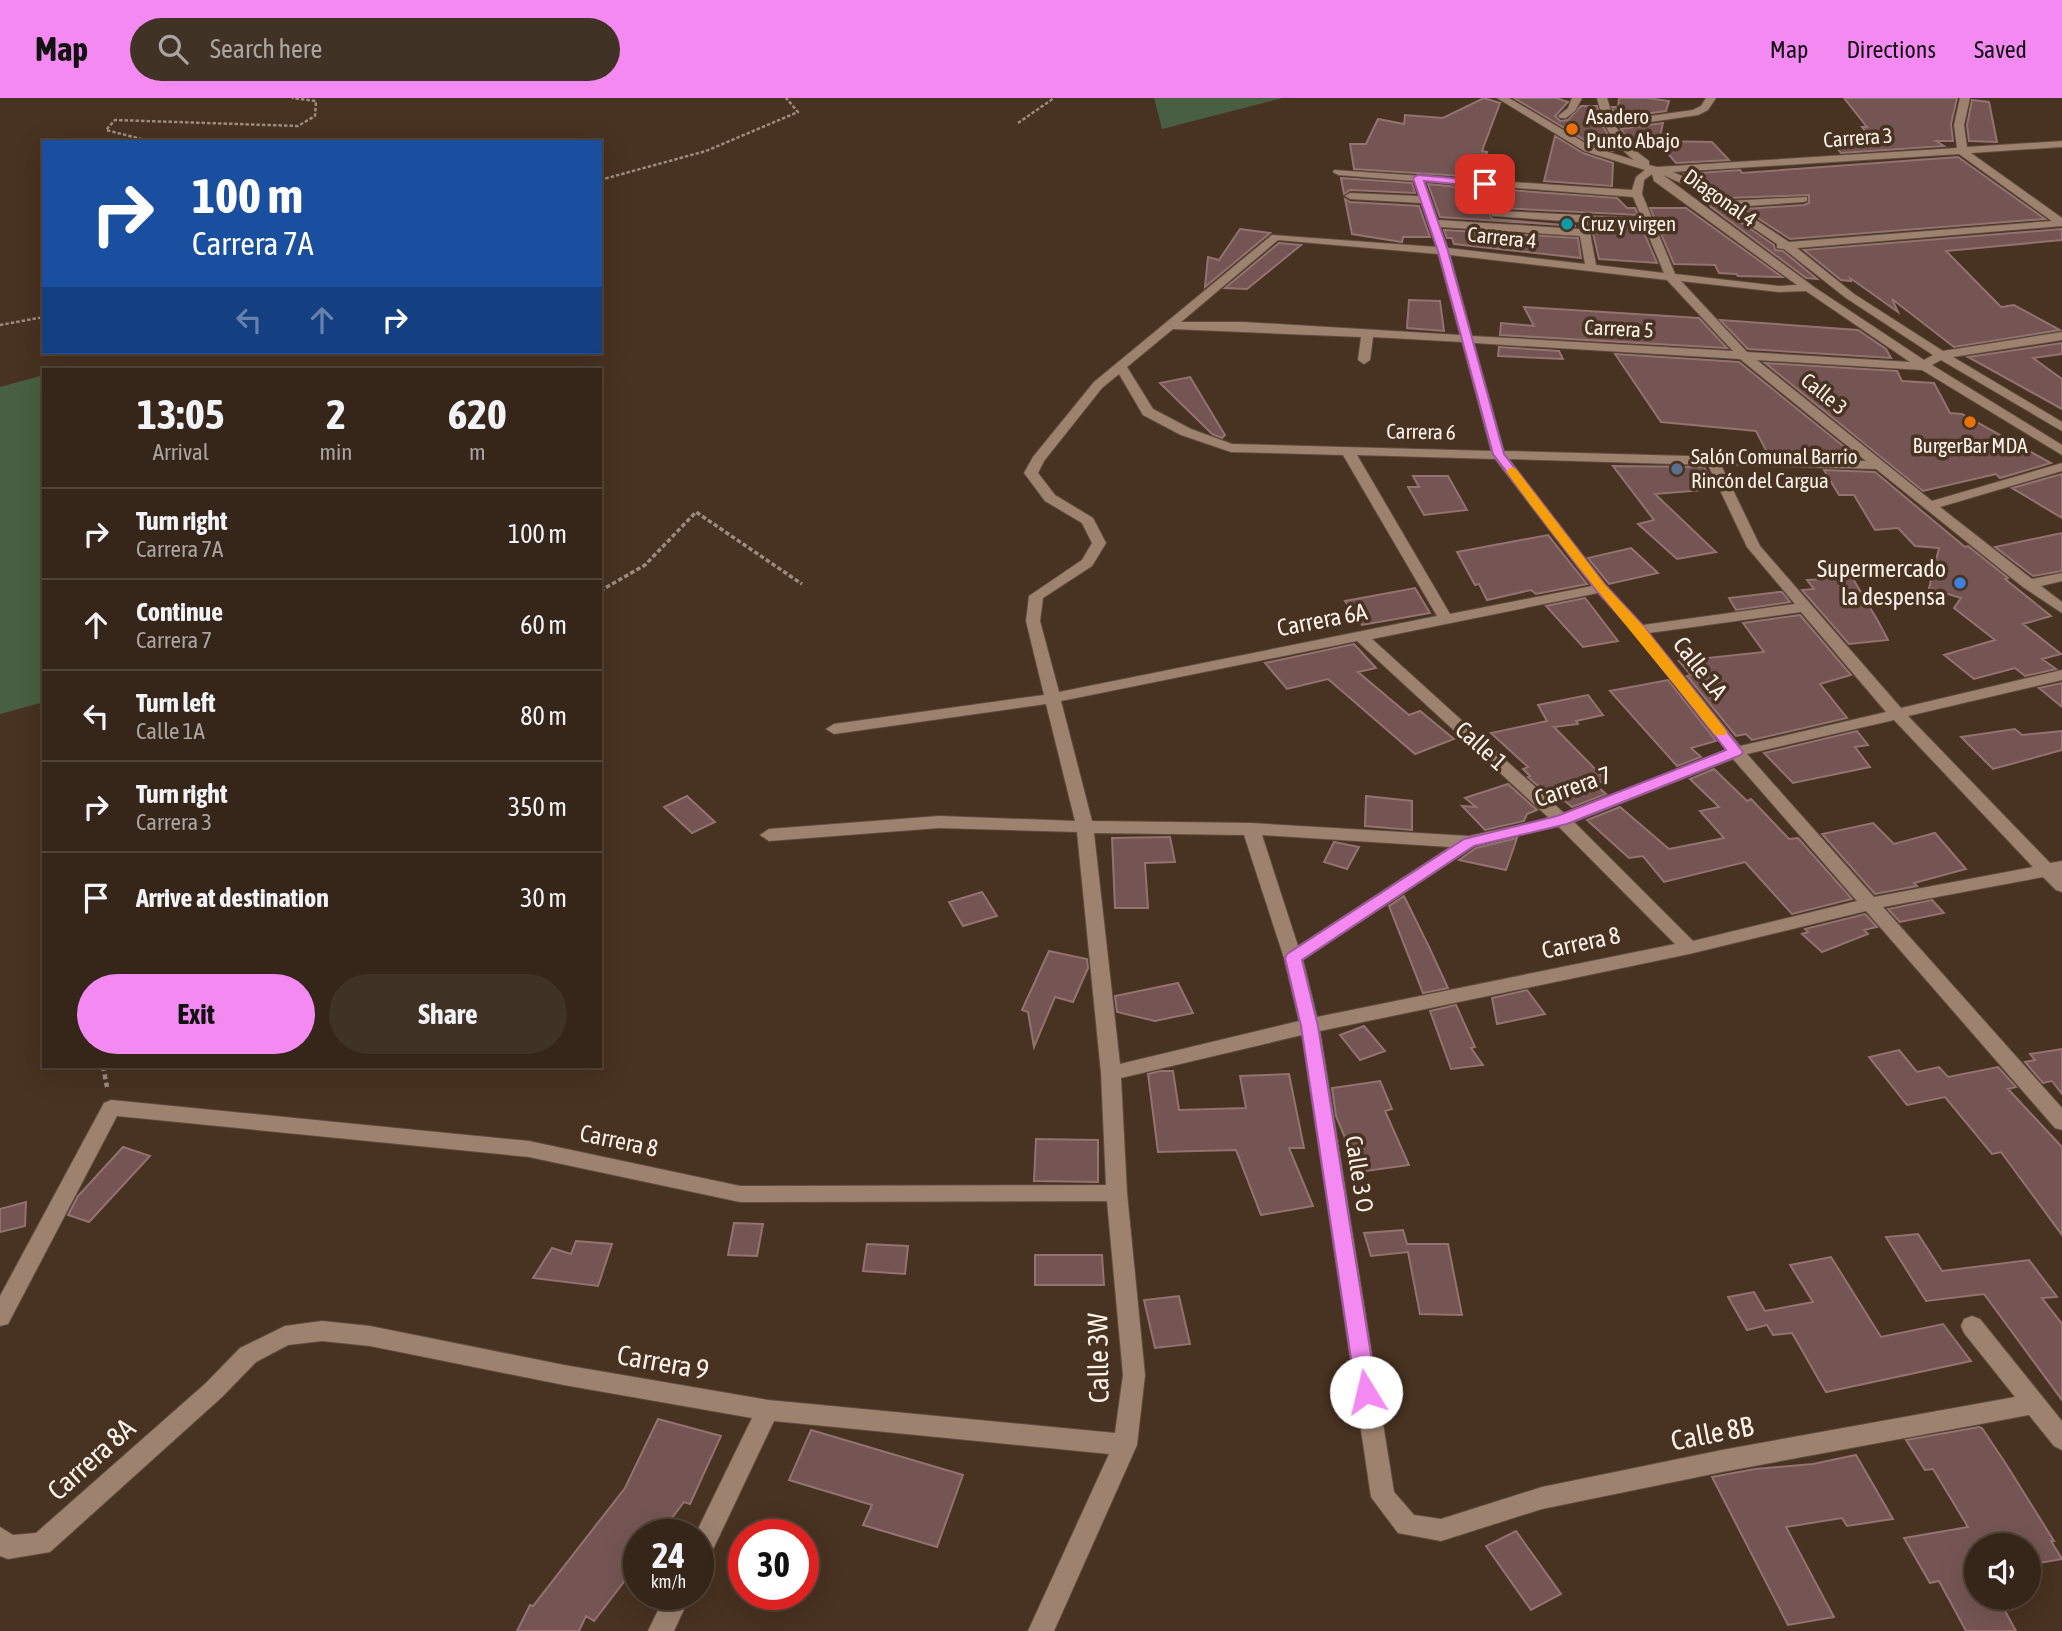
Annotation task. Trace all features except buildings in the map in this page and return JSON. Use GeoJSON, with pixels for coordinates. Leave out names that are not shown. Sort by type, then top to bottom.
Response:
{"type":"FeatureCollection","features":[{"type":"Feature","properties":{"kind":"street"},"geometry":{"type":"LineString","coordinates":[[1502,98],[1588,149],[1657,170]]}},
{"type":"Feature","properties":{"kind":"street"},"geometry":{"type":"LineString","coordinates":[[1563,116],[1572,109],[1577,98]]}},
{"type":"Feature","properties":{"kind":"street"},"geometry":{"type":"LineString","coordinates":[[1602,98],[1608,125],[1636,157],[1657,170]]}},
{"type":"Feature","properties":{"kind":"street"},"geometry":{"type":"LineString","coordinates":[[1608,125],[1695,113],[1705,108],[1711,98]]}},
{"type":"Feature","properties":{"kind":"street"},"geometry":{"type":"LineString","coordinates":[[1965,98],[1959,125],[1962,151],[2062,223]]}},
{"type":"Feature","properties":{"kind":"street","name":"Carrera 3"},"geometry":{"type":"LineString","coordinates":[[1657,170],[2062,144]]}},
{"type":"Feature","properties":{"kind":"street"},"geometry":{"type":"LineString","coordinates":[[1338,172],[1637,194],[1637,181],[1641,175],[1657,170]]}},
{"type":"Feature","properties":{"kind":"street","name":"Diagonal 4"},"geometry":{"type":"LineString","coordinates":[[2062,427],[1941,355],[1850,296],[1786,245],[1727,204],[1679,177],[1657,170],[1658,179],[1757,248],[1807,288],[1922,366],[2062,451]]}},
{"type":"Feature","properties":{"kind":"street","name":"Calle 1A"},"geometry":{"type":"LineString","coordinates":[[1418,178],[1443,251],[1499,454],[1601,588],[1639,630],[1735,752],[2062,1122]]}},
{"type":"Feature","properties":{"kind":"street"},"geometry":{"type":"LineString","coordinates":[[1485,184],[1496,214],[1648,222]]}},
{"type":"Feature","properties":{"kind":"street","name":"Calle 3"},"geometry":{"type":"LineString","coordinates":[[1637,194],[1671,277],[1744,355],[1878,465],[2062,609]]}},
{"type":"Feature","properties":{"kind":"street"},"geometry":{"type":"LineString","coordinates":[[1350,196],[1426,200]]}},
{"type":"Feature","properties":{"kind":"street"},"geometry":{"type":"LineString","coordinates":[[1727,204],[1803,199]]}},
{"type":"Feature","properties":{"kind":"street"},"geometry":{"type":"LineString","coordinates":[[1583,220],[1591,267]]}},
{"type":"Feature","properties":{"kind":"street"},"geometry":{"type":"LineString","coordinates":[[1434,223],[1585,233]]}},
{"type":"Feature","properties":{"kind":"street"},"geometry":{"type":"LineString","coordinates":[[1757,248],[2062,223]]}},
{"type":"Feature","properties":{"kind":"street","name":"Carrera 4"},"geometry":{"type":"LineString","coordinates":[[1169,326],[1276,237],[1443,251],[1779,289],[1807,288]]}},
{"type":"Feature","properties":{"kind":"street","name":"Carrera 5"},"geometry":{"type":"LineString","coordinates":[[1169,326],[1199,324],[1922,366]]}},
{"type":"Feature","properties":{"kind":"street"},"geometry":{"type":"LineString","coordinates":[[1121,368],[1169,326]]}},
{"type":"Feature","properties":{"kind":"street"},"geometry":{"type":"LineString","coordinates":[[1364,360],[1367,335]]}},
{"type":"Feature","properties":{"kind":"street"},"geometry":{"type":"LineString","coordinates":[[1922,366],[1941,355],[2062,336]]}},
{"type":"Feature","properties":{"kind":"street","name":"Carrera 6"},"geometry":{"type":"LineString","coordinates":[[1121,368],[1148,412],[1186,432],[1231,448],[1878,465]]}},
{"type":"Feature","properties":{"kind":"street","name":"Calle 3W"},"geometry":{"type":"LineString","coordinates":[[1041,1631],[1125,1445],[1134,1375],[1117,1193],[1111,1073],[1085,827],[1033,621],[1036,596],[1087,563],[1099,544],[1087,521],[1050,498],[1031,473],[1038,460],[1098,385],[1121,368]]}},
{"type":"Feature","properties":{"kind":"street"},"geometry":{"type":"LineString","coordinates":[[1348,452],[1446,618]]}},
{"type":"Feature","properties":{"kind":"street"},"geometry":{"type":"LineString","coordinates":[[1713,461],[1754,547],[1803,607],[1897,714],[2054,869],[2062,886]]}},
{"type":"Feature","properties":{"kind":"street"},"geometry":{"type":"LineString","coordinates":[[1930,506],[2062,467]]}},
{"type":"Feature","properties":{"kind":"street"},"geometry":{"type":"LineString","coordinates":[[2028,584],[2062,577]]}},
{"type":"Feature","properties":{"kind":"street","name":"Carrera 6A"},"geometry":{"type":"LineString","coordinates":[[834,729],[1053,698],[1601,588]]}},
{"type":"Feature","properties":{"kind":"street"},"geometry":{"type":"LineString","coordinates":[[1639,630],[1803,607]]}},
{"type":"Feature","properties":{"kind":"street","name":"Calle 1"},"geometry":{"type":"LineString","coordinates":[[1360,636],[1562,820],[1689,948]]}},
{"type":"Feature","properties":{"kind":"street","name":"Carrera 7"},"geometry":{"type":"LineString","coordinates":[[769,835],[939,822],[1022,822],[1085,827],[1251,828],[1469,842],[1562,820],[1735,752],[2062,675]]}},
{"type":"Feature","properties":{"kind":"street","name":"Calle 3 O"},"geometry":{"type":"LineString","coordinates":[[1251,828],[1293,958],[1310,1026],[1382,1497],[1407,1525]]}},
{"type":"Feature","properties":{"kind":"street"},"geometry":{"type":"LineString","coordinates":[[1293,958],[1469,842]]}},
{"type":"Feature","properties":{"kind":"street","name":"Carrera 8"},"geometry":{"type":"LineString","coordinates":[[1111,1073],[1310,1026],[1689,948],[1868,904],[2054,869]]}},
{"type":"Feature","properties":{"kind":"street","name":"Carrera 8"},"geometry":{"type":"LineString","coordinates":[[0,1317],[111,1108],[529,1149],[740,1194],[1117,1193]]}},
{"type":"Feature","properties":{"kind":"street"},"geometry":{"type":"LineString","coordinates":[[1972,1326],[2062,1440]]}},
{"type":"Feature","properties":{"kind":"street","name":"Carrera 9"},"geometry":{"type":"LineString","coordinates":[[214,1390],[248,1355],[285,1336],[322,1331],[370,1336],[564,1375],[768,1410],[1125,1445]]}},
{"type":"Feature","properties":{"kind":"street","name":"Carrera 8A"},"geometry":{"type":"LineString","coordinates":[[0,1539],[8,1547],[41,1544],[214,1390]]}},
{"type":"Feature","properties":{"kind":"street","name":"Calle 8B"},"geometry":{"type":"LineString","coordinates":[[1407,1525],[1441,1530],[1555,1496],[1722,1461],[2033,1404]]}},
{"type":"Feature","properties":{"kind":"street"},"geometry":{"type":"LineString","coordinates":[[714,1520],[768,1410]]}},
{"type":"Feature","properties":{"kind":"street"},"geometry":{"type":"LineString","coordinates":[[661,1631],[671,1610]]}},
{"type":"Feature","properties":{"kind":"path"},"geometry":{"type":"LineString","coordinates":[[145,140],[106,130],[115,120],[298,126],[315,116],[316,102],[292,98]]}},
{"type":"Feature","properties":{"kind":"path"},"geometry":{"type":"LineString","coordinates":[[602,179],[706,151],[798,112],[786,98]]}},
{"type":"Feature","properties":{"kind":"path"},"geometry":{"type":"LineString","coordinates":[[1017,123],[1054,98]]}},
{"type":"Feature","properties":{"kind":"path"},"geometry":{"type":"LineString","coordinates":[[0,325],[42,317]]}},
{"type":"Feature","properties":{"kind":"path"},"geometry":{"type":"LineString","coordinates":[[602,590],[645,565],[696,512],[802,584]]}},
{"type":"Feature","properties":{"kind":"green space"},"geometry":{"type":"Polygon","coordinates":[[[1154,98],[1283,98],[1162,129],[1154,98]]]}},
{"type":"Feature","properties":{"kind":"green space"},"geometry":{"type":"Polygon","coordinates":[[[42,376],[42,703],[0,714],[0,387],[42,376]]]}},
{"type":"Feature","properties":{"kind":"slow traffic"},"geometry":{"type":"LineString","coordinates":[[1512,471],[1601,588],[1639,630],[1720,732]]}},
{"type":"Feature","properties":{"kind":"place","name":"Asadero Punto Abajo"},"geometry":{"type":"Point","coordinates":[1572,129]}},
{"type":"Feature","properties":{"kind":"place","name":"Cruz y virgen"},"geometry":{"type":"Point","coordinates":[1567,224]}},
{"type":"Feature","properties":{"kind":"place","name":"BurgerBar MDA"},"geometry":{"type":"Point","coordinates":[1970,422]}},
{"type":"Feature","properties":{"kind":"place","name":"Salón Comunal Barrio Rincón del Cargua"},"geometry":{"type":"Point","coordinates":[1677,469]}},
{"type":"Feature","properties":{"kind":"place","name":"Supermercado la despensa"},"geometry":{"type":"Point","coordinates":[1960,583]}},
{"type":"Feature","properties":{"kind":"route"},"geometry":{"type":"LineString","coordinates":[[1366,1392],[1310,1026],[1293,958],[1469,842],[1562,820],[1735,752],[1639,630],[1601,588],[1499,454],[1443,251],[1418,178],[1485,184]]}}]}
